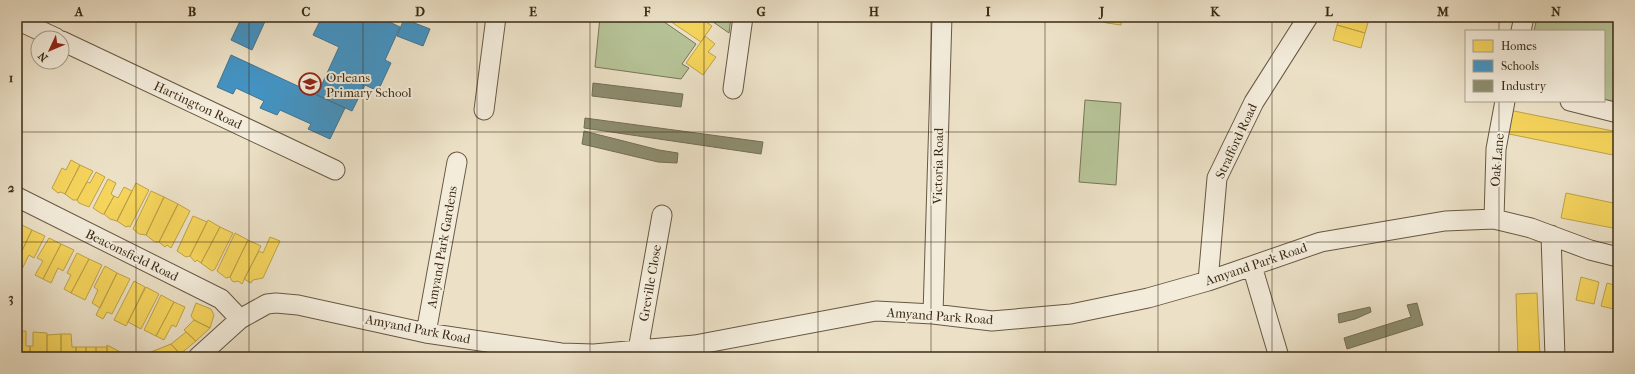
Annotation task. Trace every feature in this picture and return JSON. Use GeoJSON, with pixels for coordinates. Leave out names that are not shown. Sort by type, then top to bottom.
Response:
{"type":"FeatureCollection","features":[{"type":"Feature","properties":{"kind":"street"},"geometry":{"type":"LineString","coordinates":[[484,110],[496,17]]}},
{"type":"Feature","properties":{"kind":"street"},"geometry":{"type":"LineString","coordinates":[[733,90],[743,17]]}},
{"type":"Feature","properties":{"kind":"street","name":"Victoria Road"},"geometry":{"type":"LineString","coordinates":[[933,314],[942,17]]}},
{"type":"Feature","properties":{"kind":"street","name":"Strafford Road"},"geometry":{"type":"LineString","coordinates":[[1208,281],[1217,178],[1254,102],[1308,17]]}},
{"type":"Feature","properties":{"kind":"street"},"geometry":{"type":"LineString","coordinates":[[1521,30],[1524,17]]}},
{"type":"Feature","properties":{"kind":"street"},"geometry":{"type":"LineString","coordinates":[[17,20],[39,30]]}},
{"type":"Feature","properties":{"kind":"street","name":"Hartington Road"},"geometry":{"type":"LineString","coordinates":[[70,45],[335,170]]}},
{"type":"Feature","properties":{"kind":"street","name":"Oak Lane"},"geometry":{"type":"LineString","coordinates":[[1494,219],[1496,148],[1505,102]]}},
{"type":"Feature","properties":{"kind":"street"},"geometry":{"type":"LineString","coordinates":[[1574,102],[1618,113]]}},
{"type":"Feature","properties":{"kind":"street","name":"Amyand Park Gardens"},"geometry":{"type":"LineString","coordinates":[[426,333],[457,162]]}},
{"type":"Feature","properties":{"kind":"street","name":"Beaconsfield Road"},"geometry":{"type":"LineString","coordinates":[[17,197],[221,299],[240,319]]}},
{"type":"Feature","properties":{"kind":"street","name":"Greville Close"},"geometry":{"type":"LineString","coordinates":[[638,350],[662,215]]}},
{"type":"Feature","properties":{"kind":"street","name":"Amyand Park Road"},"geometry":{"type":"LineString","coordinates":[[198,357],[240,319],[267,304],[283,303],[426,333],[561,353],[594,354],[695,346],[876,311],[933,314],[992,321],[1072,314],[1148,298],[1208,281],[1321,242],[1445,221],[1494,219],[1551,235],[1590,250],[1618,256]]}},
{"type":"Feature","properties":{"kind":"street"},"geometry":{"type":"LineString","coordinates":[[1551,235],[1556,357]]}},
{"type":"Feature","properties":{"kind":"street"},"geometry":{"type":"LineString","coordinates":[[1252,266],[1279,357]]}},
{"type":"Feature","properties":{"kind":"green space"},"geometry":{"type":"Polygon","coordinates":[[[600,17],[657,17],[696,44],[682,64],[689,68],[681,79],[595,67],[600,17]]]}},
{"type":"Feature","properties":{"kind":"green space"},"geometry":{"type":"Polygon","coordinates":[[[706,17],[731,17],[729,33],[706,17]]]}},
{"type":"Feature","properties":{"kind":"green space"},"geometry":{"type":"Polygon","coordinates":[[[1537,17],[1618,17],[1618,105],[1605,101],[1605,30],[1534,30],[1537,17]]]}},
{"type":"Feature","properties":{"kind":"green space"},"geometry":{"type":"Polygon","coordinates":[[[1085,100],[1121,103],[1116,185],[1079,182],[1085,100]]]}},
{"type":"Feature","properties":{"kind":"building: Homes"},"geometry":{"type":"Polygon","coordinates":[[[664,17],[699,17],[712,26],[701,42],[664,17]]]}},
{"type":"Feature","properties":{"kind":"building: Homes"},"geometry":{"type":"Polygon","coordinates":[[[1094,17],[1108,17],[1107,23],[1093,19],[1094,17]]]}},
{"type":"Feature","properties":{"kind":"building: Homes"},"geometry":{"type":"Polygon","coordinates":[[[1108,17],[1122,17],[1121,25],[1107,23],[1108,17]]]}},
{"type":"Feature","properties":{"kind":"building: Homes"},"geometry":{"type":"Polygon","coordinates":[[[1340,17],[1369,19],[1365,33],[1337,25],[1340,17]]]}},
{"type":"Feature","properties":{"kind":"building: Homes"},"geometry":{"type":"Polygon","coordinates":[[[1337,25],[1365,33],[1361,48],[1333,40],[1337,25]]]}},
{"type":"Feature","properties":{"kind":"building: Homes"},"geometry":{"type":"Polygon","coordinates":[[[705,36],[715,44],[708,52],[716,57],[703,75],[686,63],[705,36]]]}},
{"type":"Feature","properties":{"kind":"building: Homes"},"geometry":{"type":"Polygon","coordinates":[[[1509,110],[1618,132],[1618,156],[1504,133],[1509,110]]]}},
{"type":"Feature","properties":{"kind":"building: Homes"},"geometry":{"type":"Polygon","coordinates":[[[71,160],[80,165],[65,194],[61,192],[58,193],[52,188],[62,168],[66,170],[71,160]]]}},
{"type":"Feature","properties":{"kind":"building: Homes"},"geometry":{"type":"Polygon","coordinates":[[[80,165],[93,171],[77,200],[73,200],[65,194],[80,165]]]}},
{"type":"Feature","properties":{"kind":"building: Homes"},"geometry":{"type":"Polygon","coordinates":[[[96,172],[105,177],[89,207],[79,203],[77,200],[87,182],[90,183],[96,172]]]}},
{"type":"Feature","properties":{"kind":"building: Homes"},"geometry":{"type":"Polygon","coordinates":[[[108,179],[116,183],[111,194],[114,196],[104,214],[102,214],[93,208],[108,179]]]}},
{"type":"Feature","properties":{"kind":"building: Homes"},"geometry":{"type":"Polygon","coordinates":[[[136,183],[149,190],[130,227],[126,227],[117,221],[136,183]]]}},
{"type":"Feature","properties":{"kind":"building: Homes"},"geometry":{"type":"Polygon","coordinates":[[[124,187],[132,191],[117,221],[110,219],[104,214],[114,196],[118,198],[124,187]]]}},
{"type":"Feature","properties":{"kind":"building: Homes"},"geometry":{"type":"Polygon","coordinates":[[[151,191],[164,197],[146,235],[139,234],[133,229],[151,191]]]}},
{"type":"Feature","properties":{"kind":"building: Homes"},"geometry":{"type":"Polygon","coordinates":[[[1566,193],[1618,204],[1618,229],[1561,218],[1566,193]]]}},
{"type":"Feature","properties":{"kind":"building: Homes"},"geometry":{"type":"Polygon","coordinates":[[[164,197],[178,204],[159,242],[155,242],[146,235],[164,197]]]}},
{"type":"Feature","properties":{"kind":"building: Homes"},"geometry":{"type":"Polygon","coordinates":[[[178,204],[190,211],[171,248],[167,245],[165,247],[159,242],[178,204]]]}},
{"type":"Feature","properties":{"kind":"building: Homes"},"geometry":{"type":"Polygon","coordinates":[[[193,216],[207,222],[190,256],[186,257],[177,251],[193,216]]]}},
{"type":"Feature","properties":{"kind":"building: Homes"},"geometry":{"type":"Polygon","coordinates":[[[208,220],[220,227],[201,263],[197,260],[195,262],[190,256],[208,220]]]}},
{"type":"Feature","properties":{"kind":"building: Homes"},"geometry":{"type":"Polygon","coordinates":[[[20,224],[32,230],[17,261],[17,228],[20,224]]]}},
{"type":"Feature","properties":{"kind":"building: Homes"},"geometry":{"type":"Polygon","coordinates":[[[220,227],[233,233],[215,269],[212,271],[201,263],[220,227]]]}},
{"type":"Feature","properties":{"kind":"building: Homes"},"geometry":{"type":"Polygon","coordinates":[[[32,230],[45,236],[34,258],[29,255],[22,269],[17,266],[17,261],[32,230]]]}},
{"type":"Feature","properties":{"kind":"building: Homes"},"geometry":{"type":"Polygon","coordinates":[[[235,233],[248,240],[230,277],[226,278],[217,271],[235,233]]]}},
{"type":"Feature","properties":{"kind":"building: Homes"},"geometry":{"type":"Polygon","coordinates":[[[270,237],[280,241],[263,278],[253,280],[251,283],[244,279],[259,251],[263,253],[270,237]]]}},
{"type":"Feature","properties":{"kind":"building: Homes"},"geometry":{"type":"Polygon","coordinates":[[[49,238],[61,244],[43,279],[35,275],[43,261],[37,258],[49,238]]]}},
{"type":"Feature","properties":{"kind":"building: Homes"},"geometry":{"type":"Polygon","coordinates":[[[248,240],[261,246],[242,284],[238,281],[232,281],[230,277],[248,240]]]}},
{"type":"Feature","properties":{"kind":"building: Homes"},"geometry":{"type":"Polygon","coordinates":[[[61,244],[74,250],[63,271],[58,268],[51,283],[43,279],[61,244]]]}},
{"type":"Feature","properties":{"kind":"building: Homes"},"geometry":{"type":"Polygon","coordinates":[[[77,253],[89,259],[71,293],[64,289],[71,275],[67,273],[77,253]]]}},
{"type":"Feature","properties":{"kind":"building: Homes"},"geometry":{"type":"Polygon","coordinates":[[[89,259],[102,265],[85,300],[71,293],[89,259]]]}},
{"type":"Feature","properties":{"kind":"building: Homes"},"geometry":{"type":"Polygon","coordinates":[[[105,266],[117,273],[100,308],[92,303],[98,290],[94,287],[105,266]]]}},
{"type":"Feature","properties":{"kind":"building: Homes"},"geometry":{"type":"Polygon","coordinates":[[[117,273],[130,279],[112,314],[107,312],[103,319],[96,315],[117,273]]]}},
{"type":"Feature","properties":{"kind":"building: Homes"},"geometry":{"type":"Polygon","coordinates":[[[1581,277],[1599,282],[1594,304],[1576,300],[1581,277]]]}},
{"type":"Feature","properties":{"kind":"building: Homes"},"geometry":{"type":"Polygon","coordinates":[[[134,281],[145,287],[126,326],[114,320],[134,281]]]}},
{"type":"Feature","properties":{"kind":"building: Homes"},"geometry":{"type":"Polygon","coordinates":[[[1607,283],[1618,286],[1618,310],[1601,306],[1607,283]]]}},
{"type":"Feature","properties":{"kind":"building: Homes"},"geometry":{"type":"Polygon","coordinates":[[[146,287],[159,294],[141,329],[128,322],[146,287]]]}},
{"type":"Feature","properties":{"kind":"building: Homes"},"geometry":{"type":"Polygon","coordinates":[[[1537,293],[1540,357],[1518,357],[1516,294],[1537,293]]]}},
{"type":"Feature","properties":{"kind":"building: Homes"},"geometry":{"type":"Polygon","coordinates":[[[161,295],[174,302],[156,336],[144,330],[161,295]]]}},
{"type":"Feature","properties":{"kind":"building: Homes"},"geometry":{"type":"Polygon","coordinates":[[[174,302],[185,307],[176,327],[172,325],[164,340],[156,336],[174,302]]]}},
{"type":"Feature","properties":{"kind":"building: Homes"},"geometry":{"type":"Polygon","coordinates":[[[196,303],[211,309],[214,315],[210,328],[194,320],[191,316],[196,303]]]}},
{"type":"Feature","properties":{"kind":"building: Homes"},"geometry":{"type":"Polygon","coordinates":[[[194,320],[210,328],[196,341],[184,330],[194,320]]]}},
{"type":"Feature","properties":{"kind":"building: Homes"},"geometry":{"type":"Polygon","coordinates":[[[17,331],[26,331],[26,346],[30,346],[30,357],[17,357],[17,331]]]}},
{"type":"Feature","properties":{"kind":"building: Homes"},"geometry":{"type":"Polygon","coordinates":[[[33,332],[47,333],[47,357],[30,357],[30,346],[33,346],[33,332]]]}},
{"type":"Feature","properties":{"kind":"building: Homes"},"geometry":{"type":"Polygon","coordinates":[[[186,332],[196,341],[180,354],[171,344],[186,332]]]}},
{"type":"Feature","properties":{"kind":"building: Homes"},"geometry":{"type":"Polygon","coordinates":[[[61,334],[71,334],[72,347],[76,347],[76,357],[61,357],[61,334]]]}},
{"type":"Feature","properties":{"kind":"building: Homes"},"geometry":{"type":"Polygon","coordinates":[[[61,334],[61,357],[47,357],[47,335],[61,334]]]}},
{"type":"Feature","properties":{"kind":"building: Homes"},"geometry":{"type":"Polygon","coordinates":[[[171,344],[180,354],[173,357],[154,357],[151,352],[171,344]]]}},
{"type":"Feature","properties":{"kind":"building: Homes"},"geometry":{"type":"Polygon","coordinates":[[[107,345],[130,357],[107,357],[107,345]]]}},
{"type":"Feature","properties":{"kind":"building: Homes"},"geometry":{"type":"Polygon","coordinates":[[[76,347],[86,347],[86,357],[76,357],[76,347]]]}},
{"type":"Feature","properties":{"kind":"building: Homes"},"geometry":{"type":"Polygon","coordinates":[[[86,347],[96,347],[96,357],[86,357],[86,347]]]}},
{"type":"Feature","properties":{"kind":"building: Homes"},"geometry":{"type":"Polygon","coordinates":[[[96,347],[107,347],[107,357],[96,357],[96,347]]]}},
{"type":"Feature","properties":{"kind":"building: Schools"},"geometry":{"type":"Polygon","coordinates":[[[242,17],[267,17],[252,50],[231,40],[242,17]]]}},
{"type":"Feature","properties":{"kind":"building: Schools"},"geometry":{"type":"Polygon","coordinates":[[[322,17],[359,17],[363,19],[364,17],[379,17],[400,27],[385,60],[391,63],[378,91],[365,85],[352,111],[317,95],[339,47],[313,35],[322,17]]]}},
{"type":"Feature","properties":{"kind":"building: Schools"},"geometry":{"type":"Polygon","coordinates":[[[404,19],[430,29],[423,46],[397,36],[404,19]]]}},
{"type":"Feature","properties":{"kind":"building: Schools"},"geometry":{"type":"Polygon","coordinates":[[[231,55],[345,108],[330,139],[308,129],[311,124],[280,110],[277,115],[260,108],[264,101],[236,88],[233,94],[217,87],[231,55]]]}},
{"type":"Feature","properties":{"kind":"building: Industry"},"geometry":{"type":"Polygon","coordinates":[[[593,83],[683,94],[681,107],[592,96],[593,83]]]}},
{"type":"Feature","properties":{"kind":"building: Industry"},"geometry":{"type":"Polygon","coordinates":[[[585,118],[763,142],[761,154],[584,128],[585,118]]]}},
{"type":"Feature","properties":{"kind":"building: Industry"},"geometry":{"type":"Polygon","coordinates":[[[584,131],[659,150],[678,153],[677,163],[658,162],[582,144],[584,131]]]}},
{"type":"Feature","properties":{"kind":"building: Industry"},"geometry":{"type":"Polygon","coordinates":[[[1417,303],[1423,325],[1347,349],[1344,338],[1411,317],[1407,305],[1417,303]]]}},
{"type":"Feature","properties":{"kind":"building: Industry"},"geometry":{"type":"Polygon","coordinates":[[[1370,307],[1371,312],[1355,319],[1339,323],[1338,314],[1370,307]]]}},
{"type":"Feature","properties":{"kind":"place","name":"Orleans Primary School"},"geometry":{"type":"Point","coordinates":[310,84]}}]}
